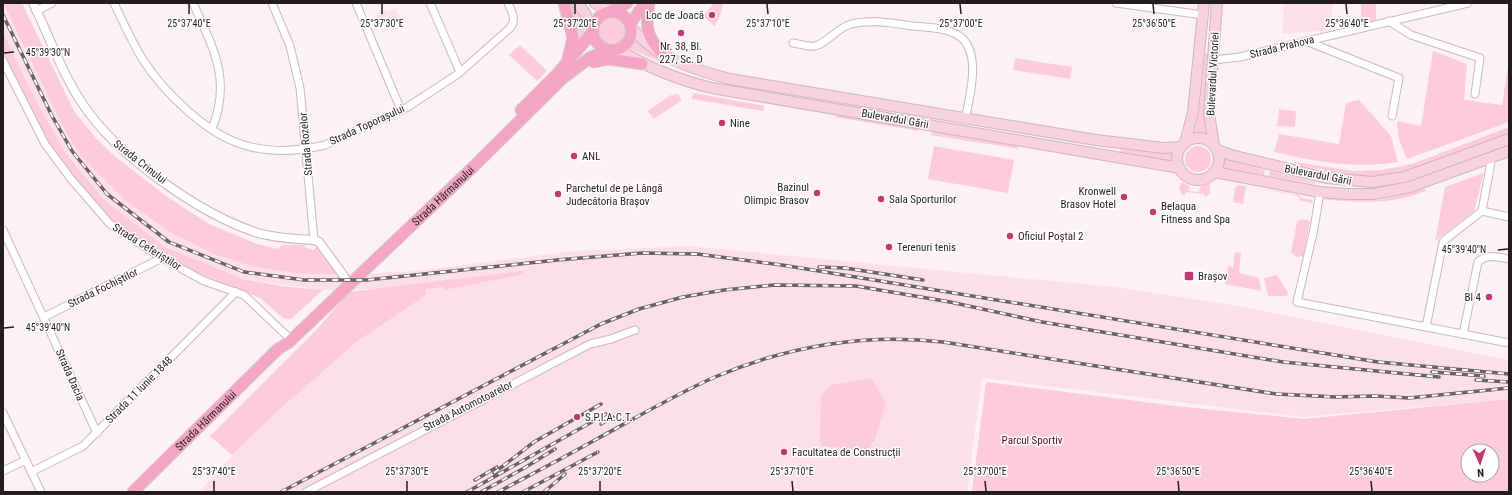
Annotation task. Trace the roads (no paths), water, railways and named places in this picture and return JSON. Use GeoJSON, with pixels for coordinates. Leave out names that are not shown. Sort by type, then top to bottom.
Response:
{"type":"FeatureCollection","features":[{"type":"Feature","properties":{"kind":"main road"},"geometry":{"type":"LineString","coordinates":[[564,3],[573,38],[570,53],[564,66]]}},
{"type":"Feature","properties":{"kind":"main road"},"geometry":{"type":"LineString","coordinates":[[576,3],[585,14],[597,43],[601,47],[614,50],[623,46],[629,40],[630,25],[646,3]]}},
{"type":"Feature","properties":{"kind":"main road"},"geometry":{"type":"LineString","coordinates":[[595,3],[610,11],[624,15],[630,25]]}},
{"type":"Feature","properties":{"kind":"main road"},"geometry":{"type":"LineString","coordinates":[[592,31],[597,18],[627,3]]}},
{"type":"Feature","properties":{"kind":"main road"},"geometry":{"type":"LineString","coordinates":[[649,3],[648,33],[650,40],[661,52]]}},
{"type":"Feature","properties":{"kind":"main road","name":"Bulevardul Victoriei"},"geometry":{"type":"LineString","coordinates":[[1183,145],[1193,112],[1204,3]]}},
{"type":"Feature","properties":{"kind":"main road","name":"Bulevardul Victoriei"},"geometry":{"type":"LineString","coordinates":[[1216,148],[1209,113],[1218,3]]}},
{"type":"Feature","properties":{"kind":"main road"},"geometry":{"type":"LineString","coordinates":[[1203,15],[1216,16]]}},
{"type":"Feature","properties":{"kind":"main road","name":"Bulevardul Gării"},"geometry":{"type":"LineString","coordinates":[[630,25],[644,42],[661,52],[686,65],[730,79],[965,120],[1112,142],[1164,148],[1183,145]]}},
{"type":"Feature","properties":{"kind":"main road","name":"Strada Hărmanului"},"geometry":{"type":"LineString","coordinates":[[133,492],[278,349],[287,336],[490,141],[564,66],[592,31]]}},
{"type":"Feature","properties":{"kind":"main road","name":"Strada Hărmanului"},"geometry":{"type":"LineString","coordinates":[[278,349],[288,343],[470,170],[563,78],[591,57],[614,50]]}},
{"type":"Feature","properties":{"kind":"main road","name":"Bulevardul Gării"},"geometry":{"type":"LineString","coordinates":[[614,50],[642,64],[686,82],[712,88],[1180,168]]}},
{"type":"Feature","properties":{"kind":"main road"},"geometry":{"type":"LineString","coordinates":[[580,65],[609,59],[642,64]]}},
{"type":"Feature","properties":{"kind":"main road"},"geometry":{"type":"LineString","coordinates":[[1192,139],[1203,139],[1216,148],[1219,161],[1214,172],[1204,179],[1193,179],[1184,174],[1180,168],[1178,158],[1183,145],[1192,139]]}},
{"type":"Feature","properties":{"kind":"main road","name":"Bulevardul Gării"},"geometry":{"type":"LineString","coordinates":[[1216,148],[1231,156],[1326,178],[1372,182],[1405,177],[1509,139]]}},
{"type":"Feature","properties":{"kind":"main road","name":"Bulevardul Gării"},"geometry":{"type":"LineString","coordinates":[[1214,172],[1320,192],[1360,194],[1393,191],[1410,187],[1509,151]]}},
{"type":"Feature","properties":{"kind":"street"},"geometry":{"type":"LineString","coordinates":[[35,7],[52,3]]}},
{"type":"Feature","properties":{"kind":"street","name":"Strada Toporașului"},"geometry":{"type":"LineString","coordinates":[[114,3],[136,48],[152,72],[181,103],[212,129],[234,141],[252,147],[276,150],[306,148],[336,141],[402,110],[460,72],[510,28],[514,22],[508,3]]}},
{"type":"Feature","properties":{"kind":"street"},"geometry":{"type":"LineString","coordinates":[[192,3],[216,56],[220,70],[220,100],[212,129]]}},
{"type":"Feature","properties":{"kind":"street","name":"Strada Rozelor"},"geometry":{"type":"LineString","coordinates":[[272,3],[290,46],[296,67],[303,106],[314,240]]}},
{"type":"Feature","properties":{"kind":"street"},"geometry":{"type":"LineString","coordinates":[[356,3],[402,110]]}},
{"type":"Feature","properties":{"kind":"street"},"geometry":{"type":"LineString","coordinates":[[430,3],[460,72]]}},
{"type":"Feature","properties":{"kind":"street"},"geometry":{"type":"LineString","coordinates":[[1116,3],[1203,15]]}},
{"type":"Feature","properties":{"kind":"street","name":"Strada Prahova"},"geometry":{"type":"LineString","coordinates":[[1213,60],[1225,60],[1468,3]]}},
{"type":"Feature","properties":{"kind":"street","name":"Strada Crinului"},"geometry":{"type":"LineString","coordinates":[[35,7],[81,102],[104,132],[126,154],[187,197],[223,218],[257,232],[273,236],[314,240]]}},
{"type":"Feature","properties":{"kind":"street"},"geometry":{"type":"LineString","coordinates":[[793,43],[815,46],[823,42],[835,32],[852,24],[871,21],[955,33],[962,38],[970,50],[973,67],[965,120]]}},
{"type":"Feature","properties":{"kind":"street"},"geometry":{"type":"LineString","coordinates":[[1389,21],[1409,34],[1480,58],[1475,94]]}},
{"type":"Feature","properties":{"kind":"street"},"geometry":{"type":"LineString","coordinates":[[1306,41],[1399,78],[1392,116]]}},
{"type":"Feature","properties":{"kind":"street","name":"Strada Ceferiștilor"},"geometry":{"type":"LineString","coordinates":[[3,61],[45,144],[71,180],[110,224],[162,258],[204,281],[236,292],[252,301],[287,336]]}},
{"type":"Feature","properties":{"kind":"street"},"geometry":{"type":"LineString","coordinates":[[1426,327],[1443,242],[1482,211],[1492,157]]}},
{"type":"Feature","properties":{"kind":"street"},"geometry":{"type":"LineString","coordinates":[[1320,192],[1314,229],[1297,302],[1509,343]]}},
{"type":"Feature","properties":{"kind":"street"},"geometry":{"type":"LineString","coordinates":[[1482,211],[1509,217]]}},
{"type":"Feature","properties":{"kind":"street","name":"Strada Dacia"},"geometry":{"type":"LineString","coordinates":[[3,230],[97,433]]}},
{"type":"Feature","properties":{"kind":"street"},"geometry":{"type":"LineString","coordinates":[[314,240],[319,242],[346,279]]}},
{"type":"Feature","properties":{"kind":"street"},"geometry":{"type":"LineString","coordinates":[[1463,334],[1478,262],[1481,258],[1491,256],[1509,259]]}},
{"type":"Feature","properties":{"kind":"street","name":"Strada Fochiștilor"},"geometry":{"type":"LineString","coordinates":[[44,318],[162,258]]}},
{"type":"Feature","properties":{"kind":"street","name":"Strada 11 Iunie 1848"},"geometry":{"type":"LineString","coordinates":[[31,472],[83,446],[236,292]]}},
{"type":"Feature","properties":{"kind":"street","name":"Strada Automotoarelor"},"geometry":{"type":"LineString","coordinates":[[306,492],[590,344],[611,339],[635,330]]}},
{"type":"Feature","properties":{"kind":"street"},"geometry":{"type":"LineString","coordinates":[[3,413],[41,492]]}},
{"type":"Feature","properties":{"kind":"street"},"geometry":{"type":"LineString","coordinates":[[3,471],[26,460]]}},
{"type":"Feature","properties":{"kind":"railway"},"geometry":{"type":"LineString","coordinates":[[3,15],[51,114],[72,151],[107,194],[169,242],[244,272],[304,280],[367,280],[557,260],[642,253],[697,254],[782,265],[1378,362],[1509,374]]}},
{"type":"Feature","properties":{"kind":"railway"},"geometry":{"type":"LineString","coordinates":[[819,267],[845,268],[923,280]]}},
{"type":"Feature","properties":{"kind":"railway"},"geometry":{"type":"LineString","coordinates":[[281,492],[601,324],[639,309],[683,297],[724,290],[774,285],[856,286],[950,302],[1042,322],[1283,362],[1439,377]]}},
{"type":"Feature","properties":{"kind":"railway"},"geometry":{"type":"LineString","coordinates":[[498,492],[669,399],[715,377],[770,357],[827,344],[856,341],[885,339],[943,342],[1276,394],[1409,398],[1509,388]]}},
{"type":"Feature","properties":{"kind":"railway"},"geometry":{"type":"LineString","coordinates":[[1432,372],[1484,376]]}},
{"type":"Feature","properties":{"kind":"railway"},"geometry":{"type":"LineString","coordinates":[[1476,380],[1509,382]]}},
{"type":"Feature","properties":{"kind":"railway"},"geometry":{"type":"LineString","coordinates":[[494,473],[534,442],[601,404]]}},
{"type":"Feature","properties":{"kind":"railway"},"geometry":{"type":"LineString","coordinates":[[467,492],[606,414]]}},
{"type":"Feature","properties":{"kind":"railway"},"geometry":{"type":"LineString","coordinates":[[601,424],[613,417]]}},
{"type":"Feature","properties":{"kind":"railway"},"geometry":{"type":"LineString","coordinates":[[481,492],[555,449]]}},
{"type":"Feature","properties":{"kind":"railway"},"geometry":{"type":"LineString","coordinates":[[523,492],[598,452]]}},
{"type":"Feature","properties":{"kind":"railway"},"geometry":{"type":"LineString","coordinates":[[475,480],[497,467]]}},
{"type":"Feature","properties":{"kind":"railway"},"geometry":{"type":"LineString","coordinates":[[544,492],[565,474]]}},
{"type":"Feature","properties":{"kind":"place","name":"Loc de Joacă"},"geometry":{"type":"Point","coordinates":[712,15]}},
{"type":"Feature","properties":{"kind":"place","name":"Nr. 38, Bl. 227, Sc. D"},"geometry":{"type":"Point","coordinates":[681,33]}},
{"type":"Feature","properties":{"kind":"place","name":"Nine"},"geometry":{"type":"Point","coordinates":[722,123]}},
{"type":"Feature","properties":{"kind":"place","name":"ANL"},"geometry":{"type":"Point","coordinates":[574,156]}},
{"type":"Feature","properties":{"kind":"place","name":"Bazinul Olimpic Brasov"},"geometry":{"type":"Point","coordinates":[817,193]}},
{"type":"Feature","properties":{"kind":"place","name":"Parchetul de pe Lângă Judecătoria Brașov"},"geometry":{"type":"Point","coordinates":[558,194]}},
{"type":"Feature","properties":{"kind":"place","name":"Kronwell Brasov Hotel"},"geometry":{"type":"Point","coordinates":[1124,197]}},
{"type":"Feature","properties":{"kind":"place","name":"Sala Sporturilor"},"geometry":{"type":"Point","coordinates":[881,199]}},
{"type":"Feature","properties":{"kind":"place","name":"Belaqua Fitness and Spa"},"geometry":{"type":"Point","coordinates":[1153,212]}},
{"type":"Feature","properties":{"kind":"place","name":"Oficiul Poștal 2"},"geometry":{"type":"Point","coordinates":[1010,236]}},
{"type":"Feature","properties":{"kind":"place","name":"Terenuri tenis"},"geometry":{"type":"Point","coordinates":[889,247]}},
{"type":"Feature","properties":{"kind":"place","name":"Brașov"},"geometry":{"type":"Point","coordinates":[1189,276]}},
{"type":"Feature","properties":{"kind":"place","name":"Bl 4"},"geometry":{"type":"Point","coordinates":[1489,297]}},
{"type":"Feature","properties":{"kind":"place","name":"S.P.I.A.C.T."},"geometry":{"type":"Point","coordinates":[577,417]}},
{"type":"Feature","properties":{"kind":"place","name":"Facultatea de Construcții"},"geometry":{"type":"Point","coordinates":[784,452]}},
{"type":"Feature","properties":{"kind":"park label","name":"Parcul Sportiv"},"geometry":{"type":"Point","coordinates":[1032,440]}}]}
